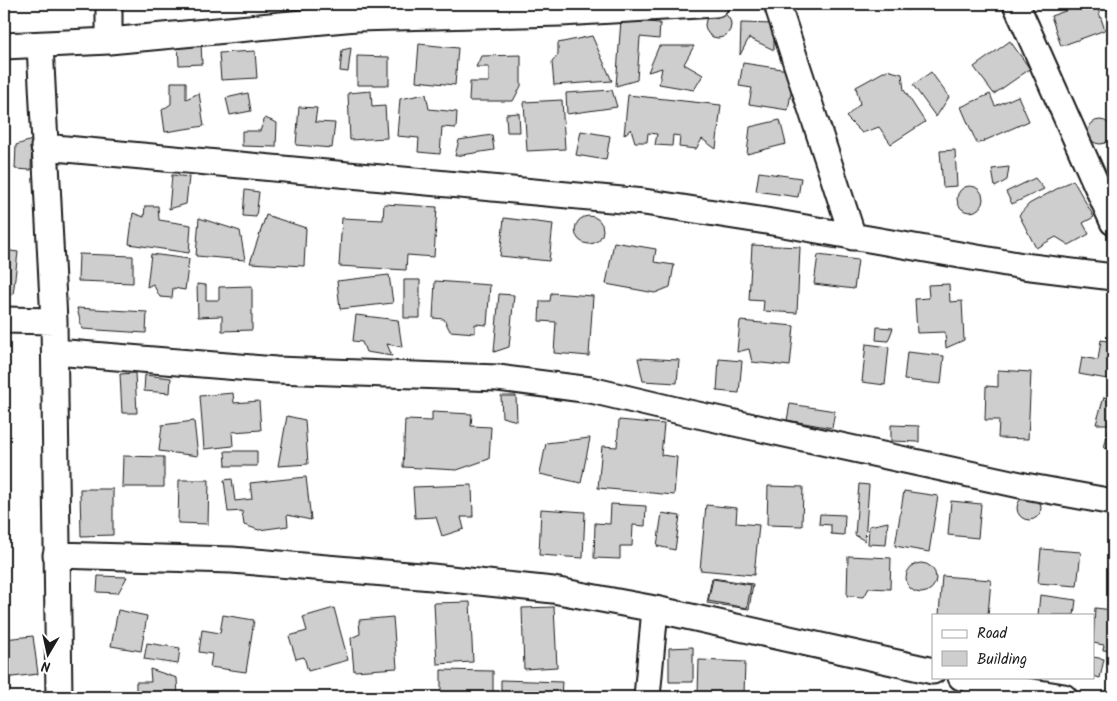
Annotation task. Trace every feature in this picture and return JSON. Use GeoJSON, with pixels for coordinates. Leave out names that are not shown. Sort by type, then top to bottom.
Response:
{"type":"FeatureCollection","features":[{"type":"Feature","properties":{"kind":"street"},"geometry":{"type":"LineString","coordinates":[[109,4],[109,41]]}},
{"type":"Feature","properties":{"kind":"street"},"geometry":{"type":"LineString","coordinates":[[4,46],[109,41],[356,11],[716,4]]}},
{"type":"Feature","properties":{"kind":"street"},"geometry":{"type":"LineString","coordinates":[[777,4],[853,237]]}},
{"type":"Feature","properties":{"kind":"street"},"geometry":{"type":"LineString","coordinates":[[1016,4],[1113,222]]}},
{"type":"Feature","properties":{"kind":"street"},"geometry":{"type":"LineString","coordinates":[[40,45],[55,352],[59,697]]}},
{"type":"Feature","properties":{"kind":"street"},"geometry":{"type":"LineString","coordinates":[[44,147],[644,202],[766,221],[1023,266],[1113,277]]}},
{"type":"Feature","properties":{"kind":"street"},"geometry":{"type":"LineString","coordinates":[[4,320],[54,321]]}},
{"type":"Feature","properties":{"kind":"street"},"geometry":{"type":"LineString","coordinates":[[55,352],[276,370],[498,378],[591,390],[1025,486],[1113,502]]}},
{"type":"Feature","properties":{"kind":"street"},"geometry":{"type":"LineString","coordinates":[[56,555],[232,560],[432,576],[553,590],[655,609],[932,671]]}},
{"type":"Feature","properties":{"kind":"street"},"geometry":{"type":"LineString","coordinates":[[647,697],[655,609]]}},
{"type":"Feature","properties":{"kind":"street"},"geometry":{"type":"LineString","coordinates":[[965,678],[1008,688],[1064,697]]}},
{"type":"Feature","properties":{"kind":"building"},"geometry":{"type":"Polygon","coordinates":[[[894,4],[917,4],[907,10],[898,8],[894,4]]]}},
{"type":"Feature","properties":{"kind":"building"},"geometry":{"type":"Polygon","coordinates":[[[1085,4],[1096,4],[1105,30],[1061,46],[1051,16],[1085,4]]]}},
{"type":"Feature","properties":{"kind":"building"},"geometry":{"type":"Polygon","coordinates":[[[1101,4],[1113,4],[1113,11],[1107,10],[1101,4]]]}},
{"type":"Feature","properties":{"kind":"building"},"geometry":{"type":"Polygon","coordinates":[[[718,12],[727,16],[731,25],[727,34],[718,38],[709,34],[705,25],[709,16],[718,12]]]}},
{"type":"Feature","properties":{"kind":"building"},"geometry":{"type":"Polygon","coordinates":[[[621,20],[660,23],[659,39],[640,37],[637,80],[616,86],[621,20]]]}},
{"type":"Feature","properties":{"kind":"building"},"geometry":{"type":"Polygon","coordinates":[[[741,23],[774,24],[774,50],[749,38],[740,55],[741,23]]]}},
{"type":"Feature","properties":{"kind":"building"},"geometry":{"type":"Polygon","coordinates":[[[592,36],[612,81],[554,85],[552,62],[558,55],[558,43],[592,36]]]}},
{"type":"Feature","properties":{"kind":"building"},"geometry":{"type":"Polygon","coordinates":[[[1010,41],[1030,69],[994,94],[974,67],[1010,41]]]}},
{"type":"Feature","properties":{"kind":"building"},"geometry":{"type":"Polygon","coordinates":[[[201,43],[202,64],[179,65],[178,44],[201,43]]]}},
{"type":"Feature","properties":{"kind":"building"},"geometry":{"type":"Polygon","coordinates":[[[419,44],[458,48],[455,85],[416,81],[419,44]]]}},
{"type":"Feature","properties":{"kind":"building"},"geometry":{"type":"Polygon","coordinates":[[[659,46],[694,46],[684,64],[703,75],[694,90],[659,84],[662,68],[648,72],[659,46]]]}},
{"type":"Feature","properties":{"kind":"building"},"geometry":{"type":"Polygon","coordinates":[[[351,48],[348,72],[340,71],[342,50],[351,48]]]}},
{"type":"Feature","properties":{"kind":"building"},"geometry":{"type":"Polygon","coordinates":[[[255,51],[257,78],[221,80],[219,53],[255,51]]]}},
{"type":"Feature","properties":{"kind":"building"},"geometry":{"type":"Polygon","coordinates":[[[521,55],[521,86],[513,101],[469,101],[470,82],[489,82],[489,67],[476,67],[481,56],[521,55]]]}},
{"type":"Feature","properties":{"kind":"building"},"geometry":{"type":"Polygon","coordinates":[[[357,56],[389,57],[389,85],[357,85],[357,56]]]}},
{"type":"Feature","properties":{"kind":"building"},"geometry":{"type":"Polygon","coordinates":[[[743,63],[795,71],[788,110],[749,104],[752,88],[739,86],[743,63]]]}},
{"type":"Feature","properties":{"kind":"building"},"geometry":{"type":"Polygon","coordinates":[[[887,70],[902,74],[904,90],[925,122],[891,144],[879,127],[862,133],[846,117],[860,104],[856,87],[887,70]]]}},
{"type":"Feature","properties":{"kind":"building"},"geometry":{"type":"Polygon","coordinates":[[[931,72],[949,97],[936,117],[913,85],[931,72]]]}},
{"type":"Feature","properties":{"kind":"building"},"geometry":{"type":"Polygon","coordinates":[[[171,82],[186,82],[186,99],[199,93],[204,126],[165,132],[162,110],[171,104],[171,82]]]}},
{"type":"Feature","properties":{"kind":"building"},"geometry":{"type":"Polygon","coordinates":[[[612,90],[617,107],[567,114],[566,93],[612,90]]]}},
{"type":"Feature","properties":{"kind":"building"},"geometry":{"type":"Polygon","coordinates":[[[371,91],[372,107],[385,106],[387,138],[350,140],[348,93],[371,91]]]}},
{"type":"Feature","properties":{"kind":"building"},"geometry":{"type":"Polygon","coordinates":[[[248,93],[251,111],[230,115],[226,98],[248,93]]]}},
{"type":"Feature","properties":{"kind":"building"},"geometry":{"type":"Polygon","coordinates":[[[426,94],[429,109],[457,112],[456,128],[442,127],[440,154],[418,152],[419,138],[397,136],[400,99],[426,94]]]}},
{"type":"Feature","properties":{"kind":"building"},"geometry":{"type":"Polygon","coordinates":[[[990,94],[995,106],[1018,96],[1029,121],[977,144],[961,107],[990,94]]]}},
{"type":"Feature","properties":{"kind":"building"},"geometry":{"type":"Polygon","coordinates":[[[628,95],[721,105],[716,149],[702,139],[696,149],[679,147],[680,136],[673,135],[672,146],[655,145],[657,134],[648,133],[647,142],[635,142],[631,129],[624,135],[628,95]]]}},
{"type":"Feature","properties":{"kind":"building"},"geometry":{"type":"Polygon","coordinates":[[[562,100],[565,149],[527,151],[524,102],[562,100]]]}},
{"type":"Feature","properties":{"kind":"building"},"geometry":{"type":"Polygon","coordinates":[[[299,107],[317,108],[315,122],[335,123],[332,148],[296,145],[299,107]]]}},
{"type":"Feature","properties":{"kind":"building"},"geometry":{"type":"Polygon","coordinates":[[[519,113],[520,132],[507,132],[506,114],[519,113]]]}},
{"type":"Feature","properties":{"kind":"building"},"geometry":{"type":"Polygon","coordinates":[[[265,118],[277,123],[276,147],[242,146],[242,131],[260,131],[265,118]]]}},
{"type":"Feature","properties":{"kind":"building"},"geometry":{"type":"Polygon","coordinates":[[[780,120],[786,144],[747,154],[750,127],[780,120]]]}},
{"type":"Feature","properties":{"kind":"building"},"geometry":{"type":"Polygon","coordinates":[[[1100,120],[1109,123],[1112,132],[1109,141],[1100,144],[1091,141],[1088,132],[1091,123],[1100,120]]]}},
{"type":"Feature","properties":{"kind":"building"},"geometry":{"type":"Polygon","coordinates":[[[581,131],[610,136],[606,160],[576,155],[581,131]]]}},
{"type":"Feature","properties":{"kind":"building"},"geometry":{"type":"Polygon","coordinates":[[[492,135],[494,150],[455,156],[459,140],[492,135]]]}},
{"type":"Feature","properties":{"kind":"building"},"geometry":{"type":"Polygon","coordinates":[[[32,140],[31,170],[15,169],[16,145],[32,140]]]}},
{"type":"Feature","properties":{"kind":"building"},"geometry":{"type":"Polygon","coordinates":[[[955,150],[957,186],[943,187],[940,151],[955,150]]]}},
{"type":"Feature","properties":{"kind":"building"},"geometry":{"type":"Polygon","coordinates":[[[1009,167],[1007,180],[995,187],[992,169],[1009,167]]]}},
{"type":"Feature","properties":{"kind":"building"},"geometry":{"type":"Polygon","coordinates":[[[759,172],[801,178],[798,197],[756,191],[759,172]]]}},
{"type":"Feature","properties":{"kind":"building"},"geometry":{"type":"Polygon","coordinates":[[[172,175],[189,177],[186,204],[169,209],[172,175]]]}},
{"type":"Feature","properties":{"kind":"building"},"geometry":{"type":"Polygon","coordinates":[[[1035,178],[1044,189],[1012,204],[1006,192],[1035,178]]]}},
{"type":"Feature","properties":{"kind":"building"},"geometry":{"type":"Polygon","coordinates":[[[1073,180],[1094,217],[1083,223],[1089,234],[1069,245],[1056,237],[1036,248],[1019,215],[1029,204],[1073,180]]]}},
{"type":"Feature","properties":{"kind":"building"},"geometry":{"type":"Polygon","coordinates":[[[970,186],[979,190],[983,199],[979,208],[970,212],[961,208],[957,199],[961,190],[970,186]]]}},
{"type":"Feature","properties":{"kind":"building"},"geometry":{"type":"Polygon","coordinates":[[[245,190],[259,192],[256,217],[243,216],[245,190]]]}},
{"type":"Feature","properties":{"kind":"building"},"geometry":{"type":"Polygon","coordinates":[[[384,204],[437,207],[434,257],[407,255],[406,270],[339,266],[342,218],[383,220],[384,204]]]}},
{"type":"Feature","properties":{"kind":"building"},"geometry":{"type":"Polygon","coordinates":[[[145,206],[158,206],[159,220],[191,225],[189,253],[129,244],[133,213],[144,217],[145,206]]]}},
{"type":"Feature","properties":{"kind":"building"},"geometry":{"type":"Polygon","coordinates":[[[266,215],[306,228],[304,266],[250,263],[266,215]]]}},
{"type":"Feature","properties":{"kind":"building"},"geometry":{"type":"Polygon","coordinates":[[[589,216],[599,220],[603,230],[599,240],[589,244],[579,240],[575,230],[579,220],[589,216]]]}},
{"type":"Feature","properties":{"kind":"building"},"geometry":{"type":"Polygon","coordinates":[[[199,218],[240,231],[245,260],[196,256],[199,218]]]}},
{"type":"Feature","properties":{"kind":"building"},"geometry":{"type":"Polygon","coordinates":[[[504,218],[553,224],[549,261],[500,256],[504,218]]]}},
{"type":"Feature","properties":{"kind":"building"},"geometry":{"type":"Polygon","coordinates":[[[814,240],[832,243],[837,249],[813,245],[814,240]]]}},
{"type":"Feature","properties":{"kind":"building"},"geometry":{"type":"Polygon","coordinates":[[[614,242],[656,249],[654,262],[674,265],[670,287],[655,293],[606,284],[614,242]]]}},
{"type":"Feature","properties":{"kind":"building"},"geometry":{"type":"Polygon","coordinates":[[[752,245],[800,247],[797,313],[763,311],[764,301],[749,300],[752,245]]]}},
{"type":"Feature","properties":{"kind":"building"},"geometry":{"type":"Polygon","coordinates":[[[4,250],[18,252],[13,295],[4,293],[4,250]]]}},
{"type":"Feature","properties":{"kind":"building"},"geometry":{"type":"Polygon","coordinates":[[[79,254],[133,256],[133,283],[78,281],[79,254]]]}},
{"type":"Feature","properties":{"kind":"building"},"geometry":{"type":"Polygon","coordinates":[[[151,254],[189,259],[185,290],[173,288],[172,298],[160,297],[153,284],[147,287],[151,254]]]}},
{"type":"Feature","properties":{"kind":"building"},"geometry":{"type":"Polygon","coordinates":[[[818,255],[858,260],[854,289],[814,284],[818,255]]]}},
{"type":"Feature","properties":{"kind":"building"},"geometry":{"type":"Polygon","coordinates":[[[389,275],[393,303],[340,309],[337,281],[389,275]]]}},
{"type":"Feature","properties":{"kind":"building"},"geometry":{"type":"Polygon","coordinates":[[[404,280],[420,280],[420,318],[404,318],[404,280]]]}},
{"type":"Feature","properties":{"kind":"building"},"geometry":{"type":"Polygon","coordinates":[[[435,281],[490,285],[487,325],[475,324],[475,333],[450,331],[444,319],[433,318],[435,281]]]}},
{"type":"Feature","properties":{"kind":"building"},"geometry":{"type":"Polygon","coordinates":[[[197,284],[206,285],[206,300],[219,300],[219,287],[252,286],[252,330],[222,331],[222,316],[198,317],[197,284]]]}},
{"type":"Feature","properties":{"kind":"building"},"geometry":{"type":"Polygon","coordinates":[[[949,284],[950,302],[962,301],[964,340],[946,348],[945,332],[917,333],[915,299],[929,298],[928,285],[949,284]]]}},
{"type":"Feature","properties":{"kind":"building"},"geometry":{"type":"Polygon","coordinates":[[[551,293],[593,296],[589,356],[554,353],[556,322],[539,321],[540,301],[550,301],[551,293]]]}},
{"type":"Feature","properties":{"kind":"building"},"geometry":{"type":"Polygon","coordinates":[[[499,294],[514,295],[509,347],[494,352],[499,294]]]}},
{"type":"Feature","properties":{"kind":"building"},"geometry":{"type":"Polygon","coordinates":[[[77,308],[147,312],[146,333],[82,329],[77,308]]]}},
{"type":"Feature","properties":{"kind":"building"},"geometry":{"type":"Polygon","coordinates":[[[356,315],[398,320],[402,347],[387,344],[392,356],[366,352],[362,342],[353,341],[356,315]]]}},
{"type":"Feature","properties":{"kind":"building"},"geometry":{"type":"Polygon","coordinates":[[[740,321],[794,326],[790,366],[752,362],[749,349],[737,352],[740,321]]]}},
{"type":"Feature","properties":{"kind":"building"},"geometry":{"type":"Polygon","coordinates":[[[877,327],[893,328],[888,341],[876,340],[877,327]]]}},
{"type":"Feature","properties":{"kind":"building"},"geometry":{"type":"Polygon","coordinates":[[[1101,340],[1113,342],[1113,380],[1079,374],[1082,357],[1098,360],[1101,340]]]}},
{"type":"Feature","properties":{"kind":"building"},"geometry":{"type":"Polygon","coordinates":[[[866,344],[889,347],[885,385],[862,382],[866,344]]]}},
{"type":"Feature","properties":{"kind":"building"},"geometry":{"type":"Polygon","coordinates":[[[907,352],[944,356],[941,384],[904,380],[907,352]]]}},
{"type":"Feature","properties":{"kind":"building"},"geometry":{"type":"Polygon","coordinates":[[[638,358],[679,360],[677,383],[643,381],[638,358]]]}},
{"type":"Feature","properties":{"kind":"building"},"geometry":{"type":"Polygon","coordinates":[[[719,359],[742,361],[739,393],[717,391],[719,359]]]}},
{"type":"Feature","properties":{"kind":"building"},"geometry":{"type":"Polygon","coordinates":[[[998,370],[1031,372],[1028,439],[998,438],[999,420],[985,420],[986,386],[998,387],[998,370]]]}},
{"type":"Feature","properties":{"kind":"building"},"geometry":{"type":"Polygon","coordinates":[[[135,373],[137,413],[122,413],[120,374],[135,373]]]}},
{"type":"Feature","properties":{"kind":"building"},"geometry":{"type":"Polygon","coordinates":[[[145,375],[171,378],[170,393],[144,391],[145,375]]]}},
{"type":"Feature","properties":{"kind":"building"},"geometry":{"type":"Polygon","coordinates":[[[233,393],[234,403],[259,401],[261,430],[232,432],[233,446],[204,449],[200,396],[233,393]]]}},
{"type":"Feature","properties":{"kind":"building"},"geometry":{"type":"Polygon","coordinates":[[[501,396],[516,396],[517,421],[502,417],[501,396]]]}},
{"type":"Feature","properties":{"kind":"building"},"geometry":{"type":"Polygon","coordinates":[[[1104,397],[1113,399],[1113,450],[1104,448],[1110,424],[1096,424],[1104,397]]]}},
{"type":"Feature","properties":{"kind":"building"},"geometry":{"type":"Polygon","coordinates":[[[790,404],[835,411],[832,428],[787,420],[790,404]]]}},
{"type":"Feature","properties":{"kind":"building"},"geometry":{"type":"Polygon","coordinates":[[[432,412],[472,414],[471,426],[491,427],[489,459],[457,470],[403,467],[405,420],[432,421],[432,412]]]}},
{"type":"Feature","properties":{"kind":"building"},"geometry":{"type":"Polygon","coordinates":[[[287,416],[305,420],[308,464],[278,466],[287,416]]]}},
{"type":"Feature","properties":{"kind":"building"},"geometry":{"type":"Polygon","coordinates":[[[619,420],[664,424],[661,455],[677,457],[674,495],[598,488],[602,446],[617,447],[619,420]]]}},
{"type":"Feature","properties":{"kind":"building"},"geometry":{"type":"Polygon","coordinates":[[[194,421],[198,456],[159,451],[162,425],[194,421]]]}},
{"type":"Feature","properties":{"kind":"building"},"geometry":{"type":"Polygon","coordinates":[[[891,425],[919,426],[919,442],[891,441],[891,425]]]}},
{"type":"Feature","properties":{"kind":"building"},"geometry":{"type":"Polygon","coordinates":[[[590,438],[581,483],[540,474],[546,443],[590,438]]]}},
{"type":"Feature","properties":{"kind":"building"},"geometry":{"type":"Polygon","coordinates":[[[225,451],[257,451],[257,466],[226,466],[225,451]]]}},
{"type":"Feature","properties":{"kind":"building"},"geometry":{"type":"Polygon","coordinates":[[[123,456],[164,457],[164,487],[122,487],[123,456]]]}},
{"type":"Feature","properties":{"kind":"building"},"geometry":{"type":"Polygon","coordinates":[[[306,477],[311,520],[287,515],[288,526],[259,530],[244,525],[242,511],[228,512],[224,480],[232,479],[235,501],[252,499],[250,483],[306,477]]]}},
{"type":"Feature","properties":{"kind":"building"},"geometry":{"type":"Polygon","coordinates":[[[179,480],[209,480],[208,524],[178,523],[179,480]]]}},
{"type":"Feature","properties":{"kind":"building"},"geometry":{"type":"Polygon","coordinates":[[[859,484],[869,485],[865,541],[855,535],[859,484]]]}},
{"type":"Feature","properties":{"kind":"building"},"geometry":{"type":"Polygon","coordinates":[[[472,485],[473,517],[461,517],[464,529],[442,536],[436,517],[415,518],[413,487],[472,485]]]}},
{"type":"Feature","properties":{"kind":"building"},"geometry":{"type":"Polygon","coordinates":[[[768,486],[803,487],[802,526],[767,525],[768,486]]]}},
{"type":"Feature","properties":{"kind":"building"},"geometry":{"type":"Polygon","coordinates":[[[80,489],[113,489],[113,535],[81,536],[80,489]]]}},
{"type":"Feature","properties":{"kind":"building"},"geometry":{"type":"Polygon","coordinates":[[[904,491],[938,496],[929,552],[895,546],[904,491]]]}},
{"type":"Feature","properties":{"kind":"building"},"geometry":{"type":"Polygon","coordinates":[[[1029,496],[1038,499],[1041,508],[1038,517],[1029,520],[1020,517],[1017,508],[1020,499],[1029,496]]]}},
{"type":"Feature","properties":{"kind":"building"},"geometry":{"type":"Polygon","coordinates":[[[951,501],[981,504],[978,538],[948,535],[951,501]]]}},
{"type":"Feature","properties":{"kind":"building"},"geometry":{"type":"Polygon","coordinates":[[[611,504],[646,506],[645,526],[633,525],[632,546],[620,546],[620,559],[594,558],[595,523],[610,524],[611,504]]]}},
{"type":"Feature","properties":{"kind":"building"},"geometry":{"type":"Polygon","coordinates":[[[706,505],[737,508],[736,523],[759,525],[754,575],[700,570],[706,505]]]}},
{"type":"Feature","properties":{"kind":"building"},"geometry":{"type":"Polygon","coordinates":[[[541,509],[585,512],[583,558],[539,555],[541,509]]]}},
{"type":"Feature","properties":{"kind":"building"},"geometry":{"type":"Polygon","coordinates":[[[662,513],[680,516],[675,550],[657,546],[662,513]]]}},
{"type":"Feature","properties":{"kind":"building"},"geometry":{"type":"Polygon","coordinates":[[[820,514],[845,515],[844,535],[831,534],[831,525],[819,524],[820,514]]]}},
{"type":"Feature","properties":{"kind":"building"},"geometry":{"type":"Polygon","coordinates":[[[888,522],[886,545],[868,544],[869,526],[888,522]]]}},
{"type":"Feature","properties":{"kind":"building"},"geometry":{"type":"Polygon","coordinates":[[[1041,549],[1081,552],[1077,586],[1038,583],[1041,549]]]}},
{"type":"Feature","properties":{"kind":"building"},"geometry":{"type":"Polygon","coordinates":[[[848,556],[891,558],[890,589],[869,588],[864,597],[847,596],[848,556]]]}},
{"type":"Feature","properties":{"kind":"building"},"geometry":{"type":"Polygon","coordinates":[[[921,563],[927,564],[935,572],[935,584],[927,592],[921,593],[915,592],[907,584],[906,578],[907,572],[915,564],[921,563]]]}},
{"type":"Feature","properties":{"kind":"building"},"geometry":{"type":"Polygon","coordinates":[[[98,576],[127,577],[118,593],[97,592],[98,576]]]}},
{"type":"Feature","properties":{"kind":"building"},"geometry":{"type":"Polygon","coordinates":[[[942,576],[991,580],[988,614],[939,614],[942,576]]]}},
{"type":"Feature","properties":{"kind":"building"},"geometry":{"type":"Polygon","coordinates":[[[712,578],[753,584],[749,609],[707,603],[712,578]]]}},
{"type":"Feature","properties":{"kind":"building"},"geometry":{"type":"Polygon","coordinates":[[[713,579],[751,585],[747,608],[708,601],[713,579]]]}},
{"type":"Feature","properties":{"kind":"building"},"geometry":{"type":"Polygon","coordinates":[[[1040,595],[1076,600],[1074,614],[1038,614],[1040,595]]]}},
{"type":"Feature","properties":{"kind":"building"},"geometry":{"type":"Polygon","coordinates":[[[470,602],[473,662],[437,664],[434,603],[470,602]]]}},
{"type":"Feature","properties":{"kind":"building"},"geometry":{"type":"Polygon","coordinates":[[[554,607],[557,667],[524,669],[522,608],[554,607]]]}},
{"type":"Feature","properties":{"kind":"building"},"geometry":{"type":"Polygon","coordinates":[[[334,608],[348,660],[308,671],[304,657],[296,659],[289,636],[307,631],[303,617],[334,608]]]}},
{"type":"Feature","properties":{"kind":"building"},"geometry":{"type":"Polygon","coordinates":[[[1095,608],[1113,610],[1113,651],[1103,650],[1104,645],[1094,643],[1095,608]]]}},
{"type":"Feature","properties":{"kind":"building"},"geometry":{"type":"Polygon","coordinates":[[[118,610],[147,616],[141,651],[111,646],[118,610]]]}},
{"type":"Feature","properties":{"kind":"building"},"geometry":{"type":"Polygon","coordinates":[[[223,615],[254,620],[246,672],[210,667],[212,654],[199,652],[202,630],[220,633],[223,615]]]}},
{"type":"Feature","properties":{"kind":"building"},"geometry":{"type":"Polygon","coordinates":[[[393,617],[397,668],[354,671],[351,638],[360,634],[359,620],[393,617]]]}},
{"type":"Feature","properties":{"kind":"building"},"geometry":{"type":"Polygon","coordinates":[[[33,636],[38,674],[4,678],[4,639],[33,636]]]}},
{"type":"Feature","properties":{"kind":"building"},"geometry":{"type":"Polygon","coordinates":[[[147,643],[180,648],[178,664],[144,659],[147,643]]]}},
{"type":"Feature","properties":{"kind":"building"},"geometry":{"type":"Polygon","coordinates":[[[693,647],[693,682],[669,682],[669,648],[693,647]]]}},
{"type":"Feature","properties":{"kind":"building"},"geometry":{"type":"Polygon","coordinates":[[[1094,657],[1104,659],[1100,678],[1094,676],[1094,657]]]}},
{"type":"Feature","properties":{"kind":"building"},"geometry":{"type":"Polygon","coordinates":[[[699,660],[745,662],[744,694],[698,693],[699,660]]]}},
{"type":"Feature","properties":{"kind":"building"},"geometry":{"type":"Polygon","coordinates":[[[150,669],[177,678],[178,697],[136,697],[136,682],[151,682],[150,669]]]}},
{"type":"Feature","properties":{"kind":"building"},"geometry":{"type":"Polygon","coordinates":[[[441,670],[493,671],[493,697],[441,697],[441,670]]]}},
{"type":"Feature","properties":{"kind":"building"},"geometry":{"type":"Polygon","coordinates":[[[501,680],[562,682],[561,697],[501,697],[501,680]]]}},
{"type":"Feature","properties":{"kind":"building"},"geometry":{"type":"Polygon","coordinates":[[[883,694],[882,697],[863,697],[883,694]]]}}]}
